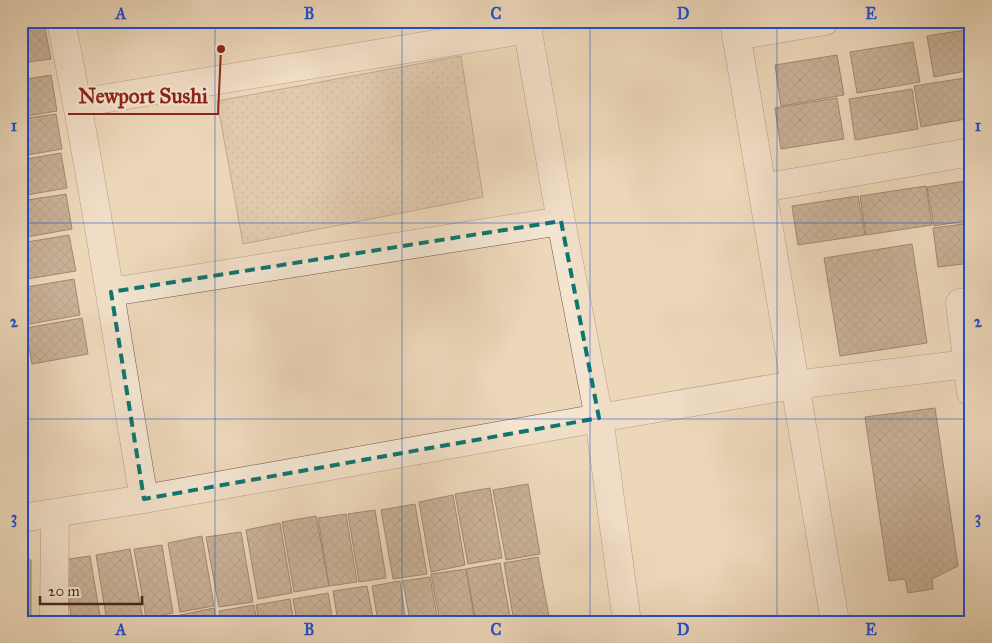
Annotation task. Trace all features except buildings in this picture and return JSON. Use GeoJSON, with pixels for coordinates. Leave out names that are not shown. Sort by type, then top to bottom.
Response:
{"type":"FeatureCollection","features":[{"type":"Feature","properties":{"kind":"street"},"geometry":{"type":"LineString","coordinates":[[61,21],[78,103],[111,292],[144,499]]}},
{"type":"Feature","properties":{"kind":"street"},"geometry":{"type":"LineString","coordinates":[[826,21],[735,29],[835,622]]}},
{"type":"Feature","properties":{"kind":"street"},"geometry":{"type":"LineString","coordinates":[[78,103],[527,25],[561,221],[599,418],[627,622]]}},
{"type":"Feature","properties":{"kind":"street"},"geometry":{"type":"LineString","coordinates":[[762,188],[971,152]]}},
{"type":"Feature","properties":{"kind":"street"},"geometry":{"type":"LineString","coordinates":[[111,292],[561,221]]}},
{"type":"Feature","properties":{"kind":"street"},"geometry":{"type":"LineString","coordinates":[[971,301],[960,302],[971,392]]}},
{"type":"Feature","properties":{"kind":"street"},"geometry":{"type":"LineString","coordinates":[[21,518],[144,499],[794,385],[967,364]]}},
{"type":"Feature","properties":{"kind":"street"},"geometry":{"type":"LineString","coordinates":[[54,622],[55,513]]}},
{"type":"Feature","properties":{"kind":"highlighted area"},"geometry":{"type":"Polygon","coordinates":[[[561,221],[599,418],[144,499],[111,292],[561,221]]]}},
{"type":"Feature","properties":{"kind":"shaded area"},"geometry":{"type":"Polygon","coordinates":[[[461,56],[483,197],[243,244],[217,101],[461,56]]]}},
{"type":"Feature","properties":{"kind":"place","name":"Newport Sushi"},"geometry":{"type":"Point","coordinates":[221,49]}}]}
